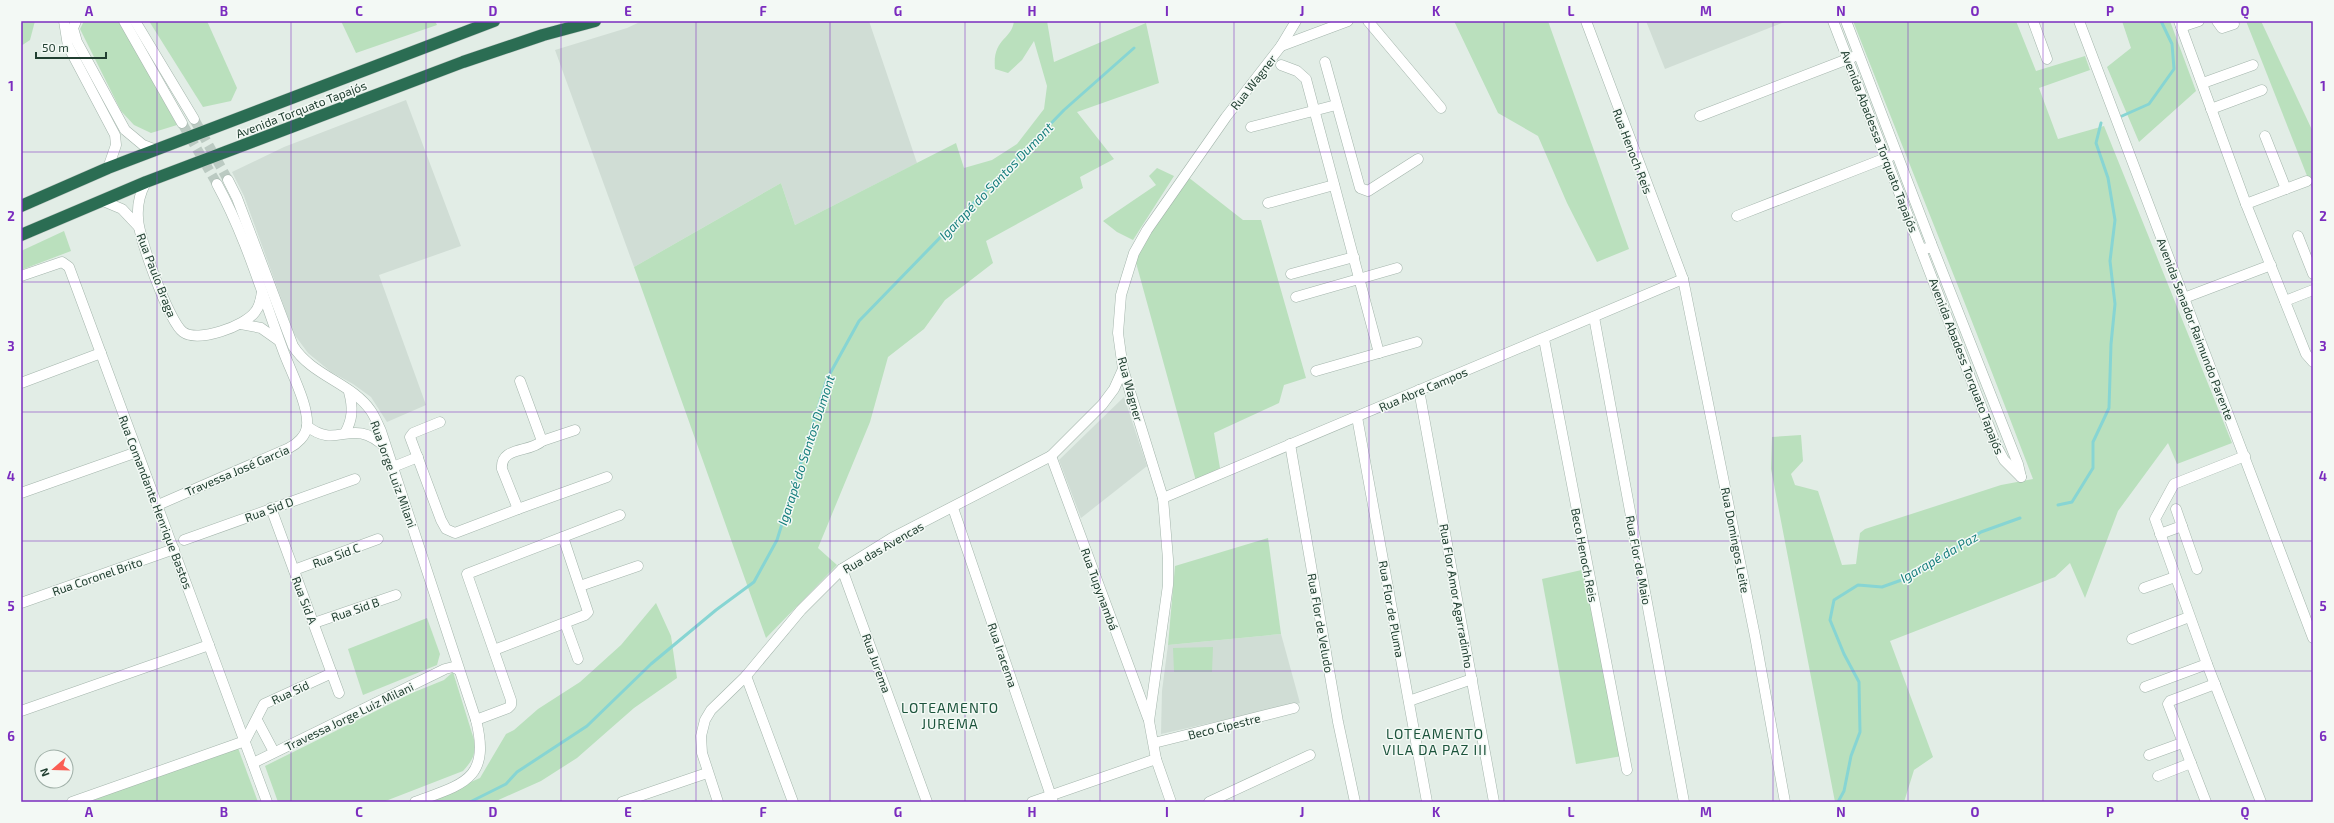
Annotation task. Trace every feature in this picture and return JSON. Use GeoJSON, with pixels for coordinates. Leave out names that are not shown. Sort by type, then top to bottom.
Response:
{"type":"FeatureCollection","features":[{"type":"Feature","properties":{"kind":"highway","name":"Avenida Torquato Tapajós"},"geometry":{"type":"LineString","coordinates":[[21,206],[108,168],[494,21]]}},
{"type":"Feature","properties":{"kind":"highway"},"geometry":{"type":"LineString","coordinates":[[569,27],[580,21]]}},
{"type":"Feature","properties":{"kind":"highway","name":"Avenida Torquato Tapajós"},"geometry":{"type":"LineString","coordinates":[[21,235],[146,182],[463,62],[569,27],[595,21]]}},
{"type":"Feature","properties":{"kind":"street"},"geometry":{"type":"LineString","coordinates":[[56,21],[116,135],[116,145],[108,168]]}},
{"type":"Feature","properties":{"kind":"street"},"geometry":{"type":"LineString","coordinates":[[64,21],[68,46]]}},
{"type":"Feature","properties":{"kind":"street"},"geometry":{"type":"LineString","coordinates":[[76,21],[74,37],[125,130],[142,145],[156,150]]}},
{"type":"Feature","properties":{"kind":"street"},"geometry":{"type":"LineString","coordinates":[[124,21],[182,123]]}},
{"type":"Feature","properties":{"kind":"street"},"geometry":{"type":"LineString","coordinates":[[134,21],[194,119]]}},
{"type":"Feature","properties":{"kind":"street","name":"Rua Wagner"},"geometry":{"type":"LineString","coordinates":[[1171,802],[1156,759],[1149,721],[1168,585],[1168,559],[1163,498],[1123,369],[1118,334],[1121,295],[1134,253],[1191,165],[1281,46],[1296,21]]}},
{"type":"Feature","properties":{"kind":"street"},"geometry":{"type":"LineString","coordinates":[[1281,46],[1348,21]]}},
{"type":"Feature","properties":{"kind":"street"},"geometry":{"type":"LineString","coordinates":[[1368,21],[1441,108]]}},
{"type":"Feature","properties":{"kind":"street","name":"Rua Henoch Reis"},"geometry":{"type":"LineString","coordinates":[[1586,21],[1683,279]]}},
{"type":"Feature","properties":{"kind":"street","name":"Avenida Abadessa Torquato Tapajós"},"geometry":{"type":"LineString","coordinates":[[1833,21],[1921,249],[1929,248],[1931,243]]}},
{"type":"Feature","properties":{"kind":"street","name":"Avenida Abadessa Torquato Tapajós"},"geometry":{"type":"LineString","coordinates":[[1846,21],[2018,464],[2021,477]]}},
{"type":"Feature","properties":{"kind":"street"},"geometry":{"type":"LineString","coordinates":[[2033,21],[2047,59]]}},
{"type":"Feature","properties":{"kind":"street","name":"Avenida Senador Raimundo Parente"},"geometry":{"type":"LineString","coordinates":[[2079,21],[2313,638]]}},
{"type":"Feature","properties":{"kind":"street"},"geometry":{"type":"LineString","coordinates":[[2199,21],[2180,24],[2203,83],[2246,204],[2306,354],[2313,362]]}},
{"type":"Feature","properties":{"kind":"street"},"geometry":{"type":"LineString","coordinates":[[2217,21],[2222,28],[2234,24]]}},
{"type":"Feature","properties":{"kind":"street"},"geometry":{"type":"LineString","coordinates":[[1700,116],[1859,55]]}},
{"type":"Feature","properties":{"kind":"street"},"geometry":{"type":"LineString","coordinates":[[1325,62],[1360,188],[1363,191],[1368,191],[1418,159]]}},
{"type":"Feature","properties":{"kind":"street"},"geometry":{"type":"LineString","coordinates":[[1281,65],[1297,71],[1306,79],[1379,352]]}},
{"type":"Feature","properties":{"kind":"street"},"geometry":{"type":"LineString","coordinates":[[2203,83],[2253,65]]}},
{"type":"Feature","properties":{"kind":"street"},"geometry":{"type":"LineString","coordinates":[[2211,109],[2262,90]]}},
{"type":"Feature","properties":{"kind":"street"},"geometry":{"type":"LineString","coordinates":[[1251,127],[1336,105]]}},
{"type":"Feature","properties":{"kind":"street"},"geometry":{"type":"LineString","coordinates":[[2265,136],[2286,189]]}},
{"type":"Feature","properties":{"kind":"street"},"geometry":{"type":"LineString","coordinates":[[1737,216],[1897,154]]}},
{"type":"Feature","properties":{"kind":"street","name":"Rua Jorge Luiz Milani"},"geometry":{"type":"LineString","coordinates":[[228,180],[293,346],[301,356],[320,373],[349,392],[371,411],[393,467],[476,720],[481,741],[476,770],[459,784],[415,802]]}},
{"type":"Feature","properties":{"kind":"street"},"geometry":{"type":"LineString","coordinates":[[2246,204],[2307,181]]}},
{"type":"Feature","properties":{"kind":"street","name":"Rua Paulo Braga"},"geometry":{"type":"LineString","coordinates":[[146,182],[138,208],[138,226],[167,308],[176,324],[184,332],[196,337],[241,324],[256,311],[262,292]]}},
{"type":"Feature","properties":{"kind":"street"},"geometry":{"type":"LineString","coordinates":[[217,184],[228,203],[262,292],[303,403],[307,426],[326,436],[345,433],[366,433],[375,438],[386,448]]}},
{"type":"Feature","properties":{"kind":"street"},"geometry":{"type":"LineString","coordinates":[[1268,203],[1334,184]]}},
{"type":"Feature","properties":{"kind":"street","name":"Rua Paulo Braga"},"geometry":{"type":"LineString","coordinates":[[103,201],[122,209],[138,226]]}},
{"type":"Feature","properties":{"kind":"street"},"geometry":{"type":"LineString","coordinates":[[2298,236],[2313,274]]}},
{"type":"Feature","properties":{"kind":"street","name":"Avenida Abadess Torquato Tapajós"},"geometry":{"type":"LineString","coordinates":[[1921,249],[1998,447],[2004,460],[2021,477]]}},
{"type":"Feature","properties":{"kind":"street"},"geometry":{"type":"LineString","coordinates":[[1291,274],[1354,257]]}},
{"type":"Feature","properties":{"kind":"street","name":"Rua Comandante Henrique Bastos"},"geometry":{"type":"LineString","coordinates":[[21,276],[62,262],[66,263],[158,505],[267,802]]}},
{"type":"Feature","properties":{"kind":"street"},"geometry":{"type":"LineString","coordinates":[[2184,298],[2271,265]]}},
{"type":"Feature","properties":{"kind":"street"},"geometry":{"type":"LineString","coordinates":[[1296,297],[1397,268]]}},
{"type":"Feature","properties":{"kind":"street","name":"Rua Abre Campos"},"geometry":{"type":"LineString","coordinates":[[1163,498],[1544,339],[1683,279]]}},
{"type":"Feature","properties":{"kind":"street","name":"Rua Domingos Leite"},"geometry":{"type":"LineString","coordinates":[[1683,279],[1754,628],[1785,802]]}},
{"type":"Feature","properties":{"kind":"street"},"geometry":{"type":"LineString","coordinates":[[2285,301],[2313,290]]}},
{"type":"Feature","properties":{"kind":"street","name":"Rua Flor de Maio"},"geometry":{"type":"LineString","coordinates":[[1594,317],[1684,802]]}},
{"type":"Feature","properties":{"kind":"street","name":"Rua Paulo Braga"},"geometry":{"type":"LineString","coordinates":[[241,324],[261,328],[280,342]]}},
{"type":"Feature","properties":{"kind":"street","name":"Beco Henoch Reis"},"geometry":{"type":"LineString","coordinates":[[1544,339],[1627,770]]}},
{"type":"Feature","properties":{"kind":"street"},"geometry":{"type":"LineString","coordinates":[[1316,371],[1417,342]]}},
{"type":"Feature","properties":{"kind":"street"},"geometry":{"type":"LineString","coordinates":[[21,383],[101,353]]}},
{"type":"Feature","properties":{"kind":"street","name":"Rua das Avencas"},"geometry":{"type":"LineString","coordinates":[[718,802],[707,773],[701,736],[705,720],[711,710],[746,676],[801,610],[842,569],[892,538],[954,508],[1051,456],[1102,405],[1114,389],[1123,369]]}},
{"type":"Feature","properties":{"kind":"street"},"geometry":{"type":"LineString","coordinates":[[520,382],[542,441]]}},
{"type":"Feature","properties":{"kind":"street","name":"Rua Flor Amor Agarradinho"},"geometry":{"type":"LineString","coordinates":[[1419,390],[1494,802]]}},
{"type":"Feature","properties":{"kind":"street"},"geometry":{"type":"LineString","coordinates":[[345,433],[350,424],[352,412],[349,392]]}},
{"type":"Feature","properties":{"kind":"street","name":"Rua Flor de Pluma"},"geometry":{"type":"LineString","coordinates":[[1357,417],[1427,802]]}},
{"type":"Feature","properties":{"kind":"street"},"geometry":{"type":"LineString","coordinates":[[440,422],[413,433],[410,437],[441,520],[446,529],[455,533],[606,477]]}},
{"type":"Feature","properties":{"kind":"street","name":"Travessa José Garcia"},"geometry":{"type":"LineString","coordinates":[[158,505],[289,448],[302,438],[307,426]]}},
{"type":"Feature","properties":{"kind":"street"},"geometry":{"type":"LineString","coordinates":[[518,509],[502,469],[501,463],[504,457],[510,453],[575,430]]}},
{"type":"Feature","properties":{"kind":"street","name":"Rua Flor de Veludo"},"geometry":{"type":"LineString","coordinates":[[1290,444],[1338,722],[1355,802]]}},
{"type":"Feature","properties":{"kind":"street"},"geometry":{"type":"LineString","coordinates":[[21,493],[137,452]]}},
{"type":"Feature","properties":{"kind":"street","name":"Rua Tupynambá"},"geometry":{"type":"LineString","coordinates":[[1051,456],[1149,721]]}},
{"type":"Feature","properties":{"kind":"street"},"geometry":{"type":"LineString","coordinates":[[2244,456],[2174,484],[2156,514],[2156,523],[2207,664],[2261,802]]}},
{"type":"Feature","properties":{"kind":"street"},"geometry":{"type":"LineString","coordinates":[[393,467],[418,457]]}},
{"type":"Feature","properties":{"kind":"street","name":"Rua Sid D"},"geometry":{"type":"LineString","coordinates":[[184,540],[355,479]]}},
{"type":"Feature","properties":{"kind":"street","name":"Rua Sid A"},"geometry":{"type":"LineString","coordinates":[[271,508],[339,693]]}},
{"type":"Feature","properties":{"kind":"street","name":"Rua Iracema"},"geometry":{"type":"LineString","coordinates":[[954,508],[1051,799]]}},
{"type":"Feature","properties":{"kind":"street"},"geometry":{"type":"LineString","coordinates":[[2176,509],[2197,568]]}},
{"type":"Feature","properties":{"kind":"street"},"geometry":{"type":"LineString","coordinates":[[476,720],[511,705],[511,700],[467,574],[620,515]]}},
{"type":"Feature","properties":{"kind":"street"},"geometry":{"type":"LineString","coordinates":[[2160,534],[2182,526]]}},
{"type":"Feature","properties":{"kind":"street"},"geometry":{"type":"LineString","coordinates":[[494,650],[588,612],[563,537]]}},
{"type":"Feature","properties":{"kind":"street","name":"Rua Sid C"},"geometry":{"type":"LineString","coordinates":[[294,570],[378,539]]}},
{"type":"Feature","properties":{"kind":"street","name":"Rua Coronel Brito"},"geometry":{"type":"LineString","coordinates":[[21,603],[174,549]]}},
{"type":"Feature","properties":{"kind":"street"},"geometry":{"type":"LineString","coordinates":[[580,586],[638,566]]}},
{"type":"Feature","properties":{"kind":"street","name":"Rua Jurema"},"geometry":{"type":"LineString","coordinates":[[842,569],[927,802]]}},
{"type":"Feature","properties":{"kind":"street"},"geometry":{"type":"LineString","coordinates":[[2144,588],[2175,577]]}},
{"type":"Feature","properties":{"kind":"street","name":"Rua Sid B"},"geometry":{"type":"LineString","coordinates":[[314,623],[396,595]]}},
{"type":"Feature","properties":{"kind":"street"},"geometry":{"type":"LineString","coordinates":[[2132,639],[2190,617]]}},
{"type":"Feature","properties":{"kind":"street"},"geometry":{"type":"LineString","coordinates":[[565,622],[578,659]]}},
{"type":"Feature","properties":{"kind":"street"},"geometry":{"type":"LineString","coordinates":[[445,670],[451,657],[451,644]]}},
{"type":"Feature","properties":{"kind":"street"},"geometry":{"type":"LineString","coordinates":[[21,711],[209,645]]}},
{"type":"Feature","properties":{"kind":"street"},"geometry":{"type":"LineString","coordinates":[[2145,687],[2207,664]]}},
{"type":"Feature","properties":{"kind":"street","name":"Travessa Jorge Luiz Milani"},"geometry":{"type":"LineString","coordinates":[[253,763],[445,670],[453,667],[459,670]]}},
{"type":"Feature","properties":{"kind":"street","name":"Rua Sid"},"geometry":{"type":"LineString","coordinates":[[245,741],[264,704],[332,673]]}},
{"type":"Feature","properties":{"kind":"street"},"geometry":{"type":"LineString","coordinates":[[746,676],[793,802]]}},
{"type":"Feature","properties":{"kind":"street"},"geometry":{"type":"LineString","coordinates":[[1409,701],[1472,679]]}},
{"type":"Feature","properties":{"kind":"street"},"geometry":{"type":"LineString","coordinates":[[2206,802],[2182,743],[2168,703],[2215,684]]}},
{"type":"Feature","properties":{"kind":"street","name":"Beco Cipestre"},"geometry":{"type":"LineString","coordinates":[[1154,744],[1294,708]]}},
{"type":"Feature","properties":{"kind":"street"},"geometry":{"type":"LineString","coordinates":[[257,720],[274,752]]}},
{"type":"Feature","properties":{"kind":"street"},"geometry":{"type":"LineString","coordinates":[[72,802],[245,741]]}},
{"type":"Feature","properties":{"kind":"street"},"geometry":{"type":"LineString","coordinates":[[2149,755],[2182,743]]}},
{"type":"Feature","properties":{"kind":"street"},"geometry":{"type":"LineString","coordinates":[[1209,802],[1310,755]]}},
{"type":"Feature","properties":{"kind":"street"},"geometry":{"type":"LineString","coordinates":[[1032,802],[1051,799],[1156,759]]}},
{"type":"Feature","properties":{"kind":"street"},"geometry":{"type":"LineString","coordinates":[[2158,776],[2191,763]]}},
{"type":"Feature","properties":{"kind":"street"},"geometry":{"type":"LineString","coordinates":[[622,802],[707,773]]}},
{"type":"Feature","properties":{"kind":"shaded area"},"geometry":{"type":"Polygon","coordinates":[[[642,21],[869,21],[917,163],[795,225],[781,183],[634,267],[555,50],[627,28],[642,21]]]}},
{"type":"Feature","properties":{"kind":"shaded area"},"geometry":{"type":"Polygon","coordinates":[[[1646,21],[1787,21],[1665,69],[1646,21]]]}},
{"type":"Feature","properties":{"kind":"shaded area"},"geometry":{"type":"Polygon","coordinates":[[[406,100],[461,246],[379,275],[426,405],[387,422],[371,397],[353,384],[331,372],[308,353],[294,334],[244,196],[232,172],[284,147],[406,100]]]}},
{"type":"Feature","properties":{"kind":"shaded area"},"geometry":{"type":"Polygon","coordinates":[[[1124,397],[1147,466],[1081,518],[1059,460],[1124,397]]]}},
{"type":"Feature","properties":{"kind":"shaded area"},"geometry":{"type":"Polygon","coordinates":[[[1281,634],[1300,703],[1161,734],[1162,691],[1168,645],[1281,634]]]}},
{"type":"Feature","properties":{"kind":"green space"},"geometry":{"type":"Polygon","coordinates":[[[21,21],[35,21],[30,40],[21,46],[21,21]]]}},
{"type":"Feature","properties":{"kind":"green space"},"geometry":{"type":"Polygon","coordinates":[[[84,21],[119,21],[177,125],[151,133],[134,125],[121,111],[80,29],[84,21]]]}},
{"type":"Feature","properties":{"kind":"green space"},"geometry":{"type":"Polygon","coordinates":[[[149,21],[207,21],[237,88],[231,101],[203,107],[149,21]]]}},
{"type":"Feature","properties":{"kind":"green space"},"geometry":{"type":"Polygon","coordinates":[[[341,21],[435,21],[437,25],[356,53],[341,21]]]}},
{"type":"Feature","properties":{"kind":"green space"},"geometry":{"type":"Polygon","coordinates":[[[1014,21],[1047,21],[1054,62],[1146,23],[1159,83],[1077,112],[1114,159],[1080,177],[1083,188],[986,241],[993,263],[945,300],[924,329],[888,357],[870,422],[818,548],[837,565],[766,638],[634,267],[781,183],[795,225],[956,143],[964,168],[992,160],[1017,144],[1044,109],[1047,86],[1034,41],[1022,60],[1008,73],[995,69],[996,51],[1010,32],[1014,21]]]}},
{"type":"Feature","properties":{"kind":"green space"},"geometry":{"type":"Polygon","coordinates":[[[1454,21],[1548,21],[1629,249],[1597,262],[1567,203],[1538,136],[1498,113],[1454,21]]]}},
{"type":"Feature","properties":{"kind":"green space"},"geometry":{"type":"Polygon","coordinates":[[[1853,21],[2016,21],[2036,71],[2085,56],[2090,70],[2039,88],[2058,139],[2104,126],[2232,443],[2177,464],[2168,443],[2118,511],[2085,598],[2070,563],[2055,577],[1890,641],[1933,757],[1914,770],[1904,802],[1835,802],[1771,469],[1772,437],[1801,435],[1803,461],[1791,474],[1795,485],[1818,491],[1842,565],[1856,564],[1860,533],[1865,529],[2001,485],[2033,479],[1853,21]]]}},
{"type":"Feature","properties":{"kind":"green space"},"geometry":{"type":"Polygon","coordinates":[[[2122,21],[2170,21],[2196,91],[2139,142],[2107,67],[2131,48],[2122,21]]]}},
{"type":"Feature","properties":{"kind":"green space"},"geometry":{"type":"Polygon","coordinates":[[[2246,21],[2261,21],[2313,132],[2313,191],[2246,21]]]}},
{"type":"Feature","properties":{"kind":"green space"},"geometry":{"type":"Polygon","coordinates":[[[1157,168],[1174,176],[1133,240],[1117,232],[1103,221],[1156,185],[1149,176],[1157,168]]]}},
{"type":"Feature","properties":{"kind":"green space"},"geometry":{"type":"Polygon","coordinates":[[[1188,177],[1243,220],[1261,220],[1306,378],[1284,385],[1279,403],[1214,433],[1220,468],[1196,481],[1135,259],[1144,237],[1188,177]]]}},
{"type":"Feature","properties":{"kind":"green space"},"geometry":{"type":"Polygon","coordinates":[[[64,231],[71,251],[21,270],[21,251],[64,231]]]}},
{"type":"Feature","properties":{"kind":"green space"},"geometry":{"type":"Polygon","coordinates":[[[1268,538],[1281,634],[1168,645],[1175,566],[1268,538]]]}},
{"type":"Feature","properties":{"kind":"green space"},"geometry":{"type":"Polygon","coordinates":[[[1586,569],[1622,756],[1576,764],[1542,579],[1586,569]]]}},
{"type":"Feature","properties":{"kind":"green space"},"geometry":{"type":"Polygon","coordinates":[[[656,603],[671,636],[677,678],[634,708],[577,758],[541,781],[494,802],[425,802],[480,778],[506,734],[514,730],[538,709],[580,682],[621,645],[656,603]]]}},
{"type":"Feature","properties":{"kind":"green space"},"geometry":{"type":"Polygon","coordinates":[[[427,618],[440,654],[437,665],[363,695],[348,649],[427,618]]]}},
{"type":"Feature","properties":{"kind":"green space"},"geometry":{"type":"Polygon","coordinates":[[[1213,647],[1212,672],[1174,672],[1173,648],[1213,647]]]}},
{"type":"Feature","properties":{"kind":"green space"},"geometry":{"type":"Polygon","coordinates":[[[453,672],[475,743],[472,758],[463,771],[383,802],[278,802],[265,766],[412,693],[444,680],[453,672]]]}},
{"type":"Feature","properties":{"kind":"green space"},"geometry":{"type":"Polygon","coordinates":[[[238,748],[258,802],[87,802],[238,748]]]}},
{"type":"Feature","properties":{"kind":"waterway","name":"Igarapé da Paz"},"geometry":{"type":"LineString","coordinates":[[2122,116],[2149,104],[2174,69],[2172,44],[2161,21]]}},
{"type":"Feature","properties":{"kind":"waterway","name":"Igarapé do Santos Dumont"},"geometry":{"type":"LineString","coordinates":[[470,802],[506,784],[517,772],[587,726],[651,664],[716,610],[754,582],[777,540],[827,379],[859,321],[1064,110],[1134,48]]}},
{"type":"Feature","properties":{"kind":"waterway","name":"Igarapé da Paz"},"geometry":{"type":"LineString","coordinates":[[2058,505],[2072,502],[2093,468],[2093,442],[2109,408],[2111,344],[2115,304],[2110,261],[2115,220],[2108,178],[2096,143],[2101,123]]}},
{"type":"Feature","properties":{"kind":"waterway","name":"Igarapé da Paz"},"geometry":{"type":"LineString","coordinates":[[1838,802],[1844,791],[1851,756],[1860,732],[1859,682],[1844,654],[1830,620],[1834,600],[1858,585],[1882,587],[1910,577],[1981,532],[2020,518]]}},
{"type":"Feature","properties":{"kind":"tunnel"},"geometry":{"type":"LineString","coordinates":[[194,119],[228,180]]}},
{"type":"Feature","properties":{"kind":"tunnel"},"geometry":{"type":"LineString","coordinates":[[182,123],[217,184]]}},
{"type":"Feature","properties":{"kind":"district","name":"LOTEAMENTO JUREMA"},"geometry":{"type":"Point","coordinates":[950,716]}},
{"type":"Feature","properties":{"kind":"district","name":"LOTEAMENTO VILA DA PAZ III"},"geometry":{"type":"Point","coordinates":[1435,742]}}]}
